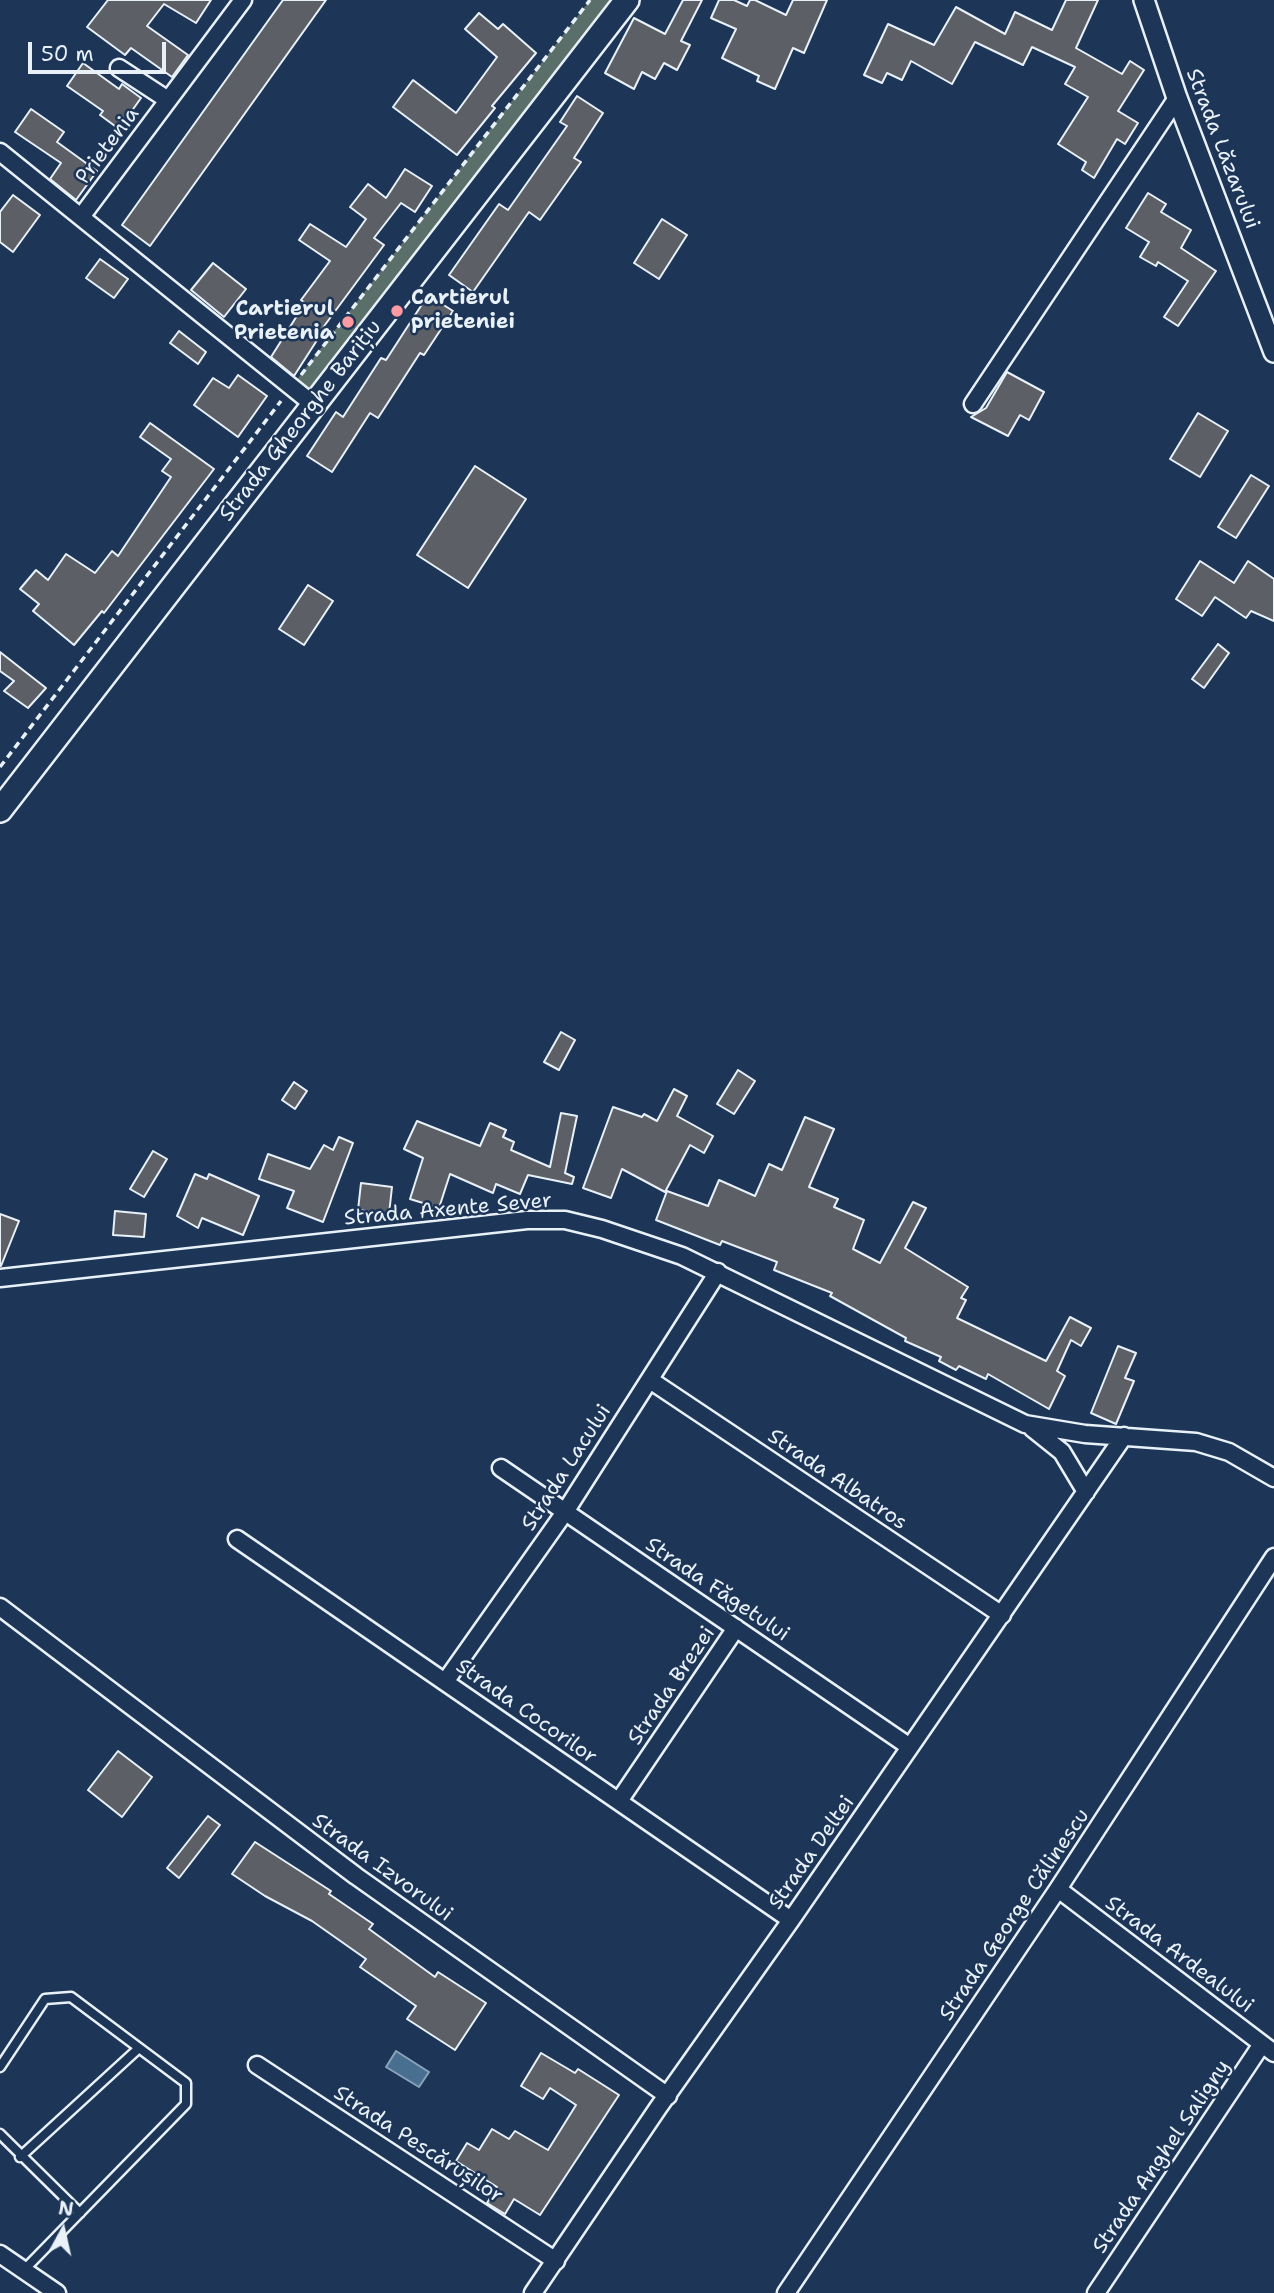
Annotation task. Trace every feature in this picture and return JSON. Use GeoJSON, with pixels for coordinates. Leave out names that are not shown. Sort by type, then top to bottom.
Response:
{"type":"FeatureCollection","features":[{"type":"Feature","properties":{"kind":"main road","name":"Strada Gheorghe Barițiu"},"geometry":{"type":"LineString","coordinates":[[0,810],[627,0]]}},
{"type":"Feature","properties":{"kind":"street","name":"Prietenia"},"geometry":{"type":"LineString","coordinates":[[81,217],[243,0]]}},
{"type":"Feature","properties":{"kind":"street","name":"Strada Lăzarului"},"geometry":{"type":"LineString","coordinates":[[1144,0],[1177,98],[1274,352]]}},
{"type":"Feature","properties":{"kind":"street","name":"Prietenia"},"geometry":{"type":"LineString","coordinates":[[119,68],[168,100]]}},
{"type":"Feature","properties":{"kind":"street"},"geometry":{"type":"LineString","coordinates":[[973,404],[1177,98]]}},
{"type":"Feature","properties":{"kind":"street"},"geometry":{"type":"LineString","coordinates":[[0,152],[314,405]]}},
{"type":"Feature","properties":{"kind":"street","name":"Strada Axente Sever"},"geometry":{"type":"LineString","coordinates":[[0,1278],[527,1220],[565,1220],[602,1229],[682,1256],[1025,1424],[1062,1452],[1086,1492]]}},
{"type":"Feature","properties":{"kind":"street","name":"Strada Lacului"},"geometry":{"type":"LineString","coordinates":[[445,1682],[565,1512],[718,1272]]}},
{"type":"Feature","properties":{"kind":"street","name":"Strada Albatros"},"geometry":{"type":"LineString","coordinates":[[650,1380],[1002,1615]]}},
{"type":"Feature","properties":{"kind":"street","name":"Strada Axente Sever"},"geometry":{"type":"LineString","coordinates":[[1025,1424],[1196,1442],[1229,1452],[1274,1478]]}},
{"type":"Feature","properties":{"kind":"street","name":"Strada Deltei"},"geometry":{"type":"LineString","coordinates":[[533,2293],[1124,1436]]}},
{"type":"Feature","properties":{"kind":"street","name":"Strada Făgetului"},"geometry":{"type":"LineString","coordinates":[[500,1468],[910,1747]]}},
{"type":"Feature","properties":{"kind":"street","name":"Strada Cocorilor"},"geometry":{"type":"LineString","coordinates":[[237,1539],[791,1920]]}},
{"type":"Feature","properties":{"kind":"street","name":"Strada George Călinescu"},"geometry":{"type":"LineString","coordinates":[[786,2293],[1059,1889],[1274,1557]]}},
{"type":"Feature","properties":{"kind":"street","name":"Strada Izvorului"},"geometry":{"type":"LineString","coordinates":[[0,1607],[356,1876],[668,2096]]}},
{"type":"Feature","properties":{"kind":"street","name":"Strada Brezei"},"geometry":{"type":"LineString","coordinates":[[618,1801],[736,1628]]}},
{"type":"Feature","properties":{"kind":"street","name":"Strada Ardealului"},"geometry":{"type":"LineString","coordinates":[[1059,1889],[1268,2049]]}},
{"type":"Feature","properties":{"kind":"street","name":"Strada Anghel Saligny"},"geometry":{"type":"LineString","coordinates":[[1096,2293],[1268,2049]]}},
{"type":"Feature","properties":{"kind":"street","name":"Strada Pescărușilor"},"geometry":{"type":"LineString","coordinates":[[257,2065],[556,2262]]}},
{"type":"Feature","properties":{"kind":"street"},"geometry":{"type":"LineString","coordinates":[[0,2254],[57,2293]]}},
{"type":"Feature","properties":{"kind":"lane"},"geometry":{"type":"LineString","coordinates":[[0,2067],[45,1999],[71,1997],[186,2083],[186,2104],[23,2271]]}},
{"type":"Feature","properties":{"kind":"lane"},"geometry":{"type":"LineString","coordinates":[[20,2157],[139,2048]]}},
{"type":"Feature","properties":{"kind":"lane"},"geometry":{"type":"LineString","coordinates":[[0,2134],[20,2157],[80,2214]]}},
{"type":"Feature","properties":{"kind":"green space"},"geometry":{"type":"Polygon","coordinates":[[[590,0],[627,0],[314,405],[291,387],[590,0]]]}},
{"type":"Feature","properties":{"kind":"water"},"geometry":{"type":"Polygon","coordinates":[[[396,2051],[429,2072],[419,2087],[386,2067],[396,2051]]]}},
{"type":"Feature","properties":{"kind":"building"},"geometry":{"type":"Polygon","coordinates":[[[108,0],[211,0],[196,23],[164,4],[147,26],[188,55],[172,77],[131,48],[125,55],[87,27],[108,0]]]}},
{"type":"Feature","properties":{"kind":"building"},"geometry":{"type":"Polygon","coordinates":[[[283,0],[326,0],[150,246],[122,225],[283,0]]]}},
{"type":"Feature","properties":{"kind":"building"},"geometry":{"type":"Polygon","coordinates":[[[683,0],[702,0],[681,41],[690,45],[677,70],[664,63],[655,79],[642,72],[634,89],[605,73],[634,18],[665,34],[683,0]]]}},
{"type":"Feature","properties":{"kind":"building"},"geometry":{"type":"Polygon","coordinates":[[[719,0],[734,0],[747,6],[750,0],[755,0],[786,15],[793,0],[827,0],[804,53],[793,48],[775,89],[757,81],[759,76],[722,58],[736,29],[711,18],[719,0]]]}},
{"type":"Feature","properties":{"kind":"building"},"geometry":{"type":"Polygon","coordinates":[[[1066,0],[1098,0],[1076,48],[1122,74],[1130,61],[1144,70],[1118,111],[1138,123],[1125,144],[1117,139],[1094,178],[1082,170],[1086,162],[1058,144],[1088,97],[1065,84],[1075,67],[1032,47],[1023,65],[975,42],[952,84],[911,61],[902,80],[887,73],[882,83],[864,75],[888,24],[934,45],[956,7],[1005,34],[1015,12],[1052,30],[1066,0]]]}},
{"type":"Feature","properties":{"kind":"building"},"geometry":{"type":"Polygon","coordinates":[[[479,13],[498,29],[503,24],[536,53],[492,106],[495,108],[457,155],[393,107],[413,80],[456,113],[497,57],[465,29],[479,13]]]}},
{"type":"Feature","properties":{"kind":"building"},"geometry":{"type":"Polygon","coordinates":[[[83,63],[119,89],[122,84],[141,98],[119,129],[100,115],[103,111],[67,86],[83,63]]]}},
{"type":"Feature","properties":{"kind":"building"},"geometry":{"type":"Polygon","coordinates":[[[577,96],[603,113],[574,158],[581,162],[540,220],[529,212],[473,292],[449,275],[499,204],[508,210],[567,126],[560,122],[577,96]]]}},
{"type":"Feature","properties":{"kind":"building"},"geometry":{"type":"Polygon","coordinates":[[[31,109],[64,132],[57,142],[97,171],[76,200],[50,179],[61,163],[15,132],[31,109]]]}},
{"type":"Feature","properties":{"kind":"building"},"geometry":{"type":"Polygon","coordinates":[[[405,169],[432,186],[415,212],[401,203],[374,238],[384,245],[319,333],[321,334],[294,376],[271,357],[305,303],[301,300],[330,261],[299,240],[310,224],[346,247],[366,219],[350,207],[368,184],[386,198],[405,169]]]}},
{"type":"Feature","properties":{"kind":"building"},"geometry":{"type":"Polygon","coordinates":[[[1148,193],[1166,204],[1161,212],[1191,230],[1181,248],[1216,271],[1178,326],[1164,317],[1188,281],[1158,262],[1156,266],[1140,257],[1149,242],[1126,228],[1148,193]]]}},
{"type":"Feature","properties":{"kind":"building"},"geometry":{"type":"Polygon","coordinates":[[[13,195],[40,215],[13,252],[0,242],[0,212],[13,195]]]}},
{"type":"Feature","properties":{"kind":"building"},"geometry":{"type":"Polygon","coordinates":[[[662,219],[687,235],[659,279],[634,263],[662,219]]]}},
{"type":"Feature","properties":{"kind":"building"},"geometry":{"type":"Polygon","coordinates":[[[100,259],[128,279],[114,298],[86,278],[100,259]]]}},
{"type":"Feature","properties":{"kind":"building"},"geometry":{"type":"Polygon","coordinates":[[[213,263],[246,289],[224,317],[191,290],[213,263]]]}},
{"type":"Feature","properties":{"kind":"building"},"geometry":{"type":"Polygon","coordinates":[[[428,295],[453,311],[424,355],[420,353],[378,418],[370,413],[332,472],[307,456],[336,412],[343,417],[381,358],[386,360],[428,295]]]}},
{"type":"Feature","properties":{"kind":"building"},"geometry":{"type":"Polygon","coordinates":[[[179,331],[206,352],[198,364],[170,343],[179,331]]]}},
{"type":"Feature","properties":{"kind":"building"},"geometry":{"type":"Polygon","coordinates":[[[1007,372],[1044,392],[1029,420],[1020,415],[1008,436],[971,417],[986,408],[1007,372]]]}},
{"type":"Feature","properties":{"kind":"building"},"geometry":{"type":"Polygon","coordinates":[[[238,375],[267,396],[238,437],[194,405],[213,378],[229,388],[238,375]]]}},
{"type":"Feature","properties":{"kind":"building"},"geometry":{"type":"Polygon","coordinates":[[[1198,413],[1228,431],[1200,477],[1170,459],[1198,413]]]}},
{"type":"Feature","properties":{"kind":"building"},"geometry":{"type":"Polygon","coordinates":[[[150,423],[214,469],[104,613],[102,611],[74,645],[33,611],[39,604],[20,589],[36,570],[48,580],[66,554],[95,573],[112,551],[118,556],[171,477],[162,471],[171,459],[140,437],[150,423]]]}},
{"type":"Feature","properties":{"kind":"building"},"geometry":{"type":"Polygon","coordinates":[[[475,466],[526,499],[468,588],[417,555],[475,466]]]}},
{"type":"Feature","properties":{"kind":"building"},"geometry":{"type":"Polygon","coordinates":[[[1251,475],[1269,486],[1236,538],[1218,527],[1251,475]]]}},
{"type":"Feature","properties":{"kind":"building"},"geometry":{"type":"Polygon","coordinates":[[[1200,561],[1234,583],[1248,561],[1274,579],[1274,621],[1251,611],[1246,618],[1215,597],[1202,616],[1176,599],[1200,561]]]}},
{"type":"Feature","properties":{"kind":"building"},"geometry":{"type":"Polygon","coordinates":[[[308,585],[333,601],[304,645],[279,629],[308,585]]]}},
{"type":"Feature","properties":{"kind":"building"},"geometry":{"type":"Polygon","coordinates":[[[1218,644],[1229,653],[1204,688],[1192,679],[1218,644]]]}},
{"type":"Feature","properties":{"kind":"building"},"geometry":{"type":"Polygon","coordinates":[[[0,652],[46,688],[28,708],[4,691],[14,681],[0,671],[0,652]]]}},
{"type":"Feature","properties":{"kind":"building"},"geometry":{"type":"Polygon","coordinates":[[[561,1032],[575,1040],[559,1070],[544,1062],[561,1032]]]}},
{"type":"Feature","properties":{"kind":"building"},"geometry":{"type":"Polygon","coordinates":[[[738,1070],[755,1081],[734,1114],[717,1104],[738,1070]]]}},
{"type":"Feature","properties":{"kind":"building"},"geometry":{"type":"Polygon","coordinates":[[[294,1082],[307,1091],[295,1109],[282,1100],[294,1082]]]}},
{"type":"Feature","properties":{"kind":"building"},"geometry":{"type":"Polygon","coordinates":[[[674,1089],[687,1096],[677,1116],[713,1136],[704,1153],[690,1145],[665,1192],[622,1169],[611,1198],[583,1188],[613,1107],[642,1117],[644,1114],[657,1121],[674,1089]]]}},
{"type":"Feature","properties":{"kind":"building"},"geometry":{"type":"Polygon","coordinates":[[[561,1113],[577,1116],[565,1173],[574,1177],[572,1184],[528,1175],[520,1194],[496,1184],[493,1193],[450,1174],[439,1208],[410,1199],[423,1158],[404,1149],[417,1121],[480,1146],[490,1123],[506,1130],[503,1137],[514,1142],[511,1150],[550,1167],[561,1113]]]}},
{"type":"Feature","properties":{"kind":"building"},"geometry":{"type":"Polygon","coordinates":[[[805,1117],[834,1129],[809,1187],[838,1199],[834,1207],[864,1220],[853,1249],[880,1263],[913,1202],[926,1208],[905,1248],[968,1287],[961,1298],[966,1300],[957,1318],[1046,1361],[1070,1317],[1091,1328],[1081,1346],[1071,1340],[1057,1371],[1065,1376],[1049,1409],[988,1374],[986,1379],[959,1366],[956,1370],[939,1361],[941,1357],[905,1341],[906,1338],[830,1296],[832,1293],[774,1270],[777,1262],[722,1241],[720,1245],[656,1220],[667,1191],[708,1206],[719,1180],[755,1196],[769,1164],[782,1170],[805,1117]]]}},
{"type":"Feature","properties":{"kind":"building"},"geometry":{"type":"Polygon","coordinates":[[[339,1137],[353,1143],[323,1222],[287,1208],[294,1191],[259,1179],[268,1154],[310,1169],[324,1145],[333,1150],[339,1137]]]}},
{"type":"Feature","properties":{"kind":"building"},"geometry":{"type":"Polygon","coordinates":[[[153,1151],[167,1159],[144,1197],[130,1189],[153,1151]]]}},
{"type":"Feature","properties":{"kind":"building"},"geometry":{"type":"Polygon","coordinates":[[[195,1174],[207,1179],[209,1174],[259,1196],[243,1235],[202,1218],[198,1228],[177,1216],[195,1174]]]}},
{"type":"Feature","properties":{"kind":"building"},"geometry":{"type":"Polygon","coordinates":[[[361,1183],[392,1187],[389,1214],[358,1210],[361,1183]]]}},
{"type":"Feature","properties":{"kind":"building"},"geometry":{"type":"Polygon","coordinates":[[[115,1211],[146,1214],[144,1237],[113,1235],[115,1211]]]}},
{"type":"Feature","properties":{"kind":"building"},"geometry":{"type":"Polygon","coordinates":[[[0,1214],[19,1221],[1,1266],[0,1266],[0,1214]]]}},
{"type":"Feature","properties":{"kind":"building"},"geometry":{"type":"Polygon","coordinates":[[[1118,1346],[1136,1353],[1125,1378],[1134,1381],[1116,1424],[1091,1413],[1118,1346]]]}},
{"type":"Feature","properties":{"kind":"building"},"geometry":{"type":"Polygon","coordinates":[[[118,1751],[152,1777],[122,1817],[88,1790],[118,1751]]]}},
{"type":"Feature","properties":{"kind":"building"},"geometry":{"type":"Polygon","coordinates":[[[208,1816],[220,1825],[179,1878],[167,1868],[208,1816]]]}},
{"type":"Feature","properties":{"kind":"building"},"geometry":{"type":"Polygon","coordinates":[[[255,1842],[331,1891],[329,1894],[373,1924],[369,1929],[435,1977],[438,1972],[486,2003],[455,2050],[407,2019],[416,2006],[360,1967],[366,1959],[312,1921],[265,1896],[232,1874],[255,1842]]]}},
{"type":"Feature","properties":{"kind":"building"},"geometry":{"type":"Polygon","coordinates":[[[541,2053],[575,2073],[578,2069],[619,2095],[540,2215],[514,2199],[505,2214],[487,2203],[497,2187],[456,2161],[467,2143],[479,2150],[492,2129],[509,2139],[515,2131],[548,2150],[576,2105],[550,2088],[543,2099],[521,2086],[541,2053]]]}},
{"type":"Feature","properties":{"kind":"place","name":"Cartierul prieteniei"},"geometry":{"type":"Point","coordinates":[397,311]}},
{"type":"Feature","properties":{"kind":"place","name":"Cartierul Prietenia"},"geometry":{"type":"Point","coordinates":[348,322]}}]}
